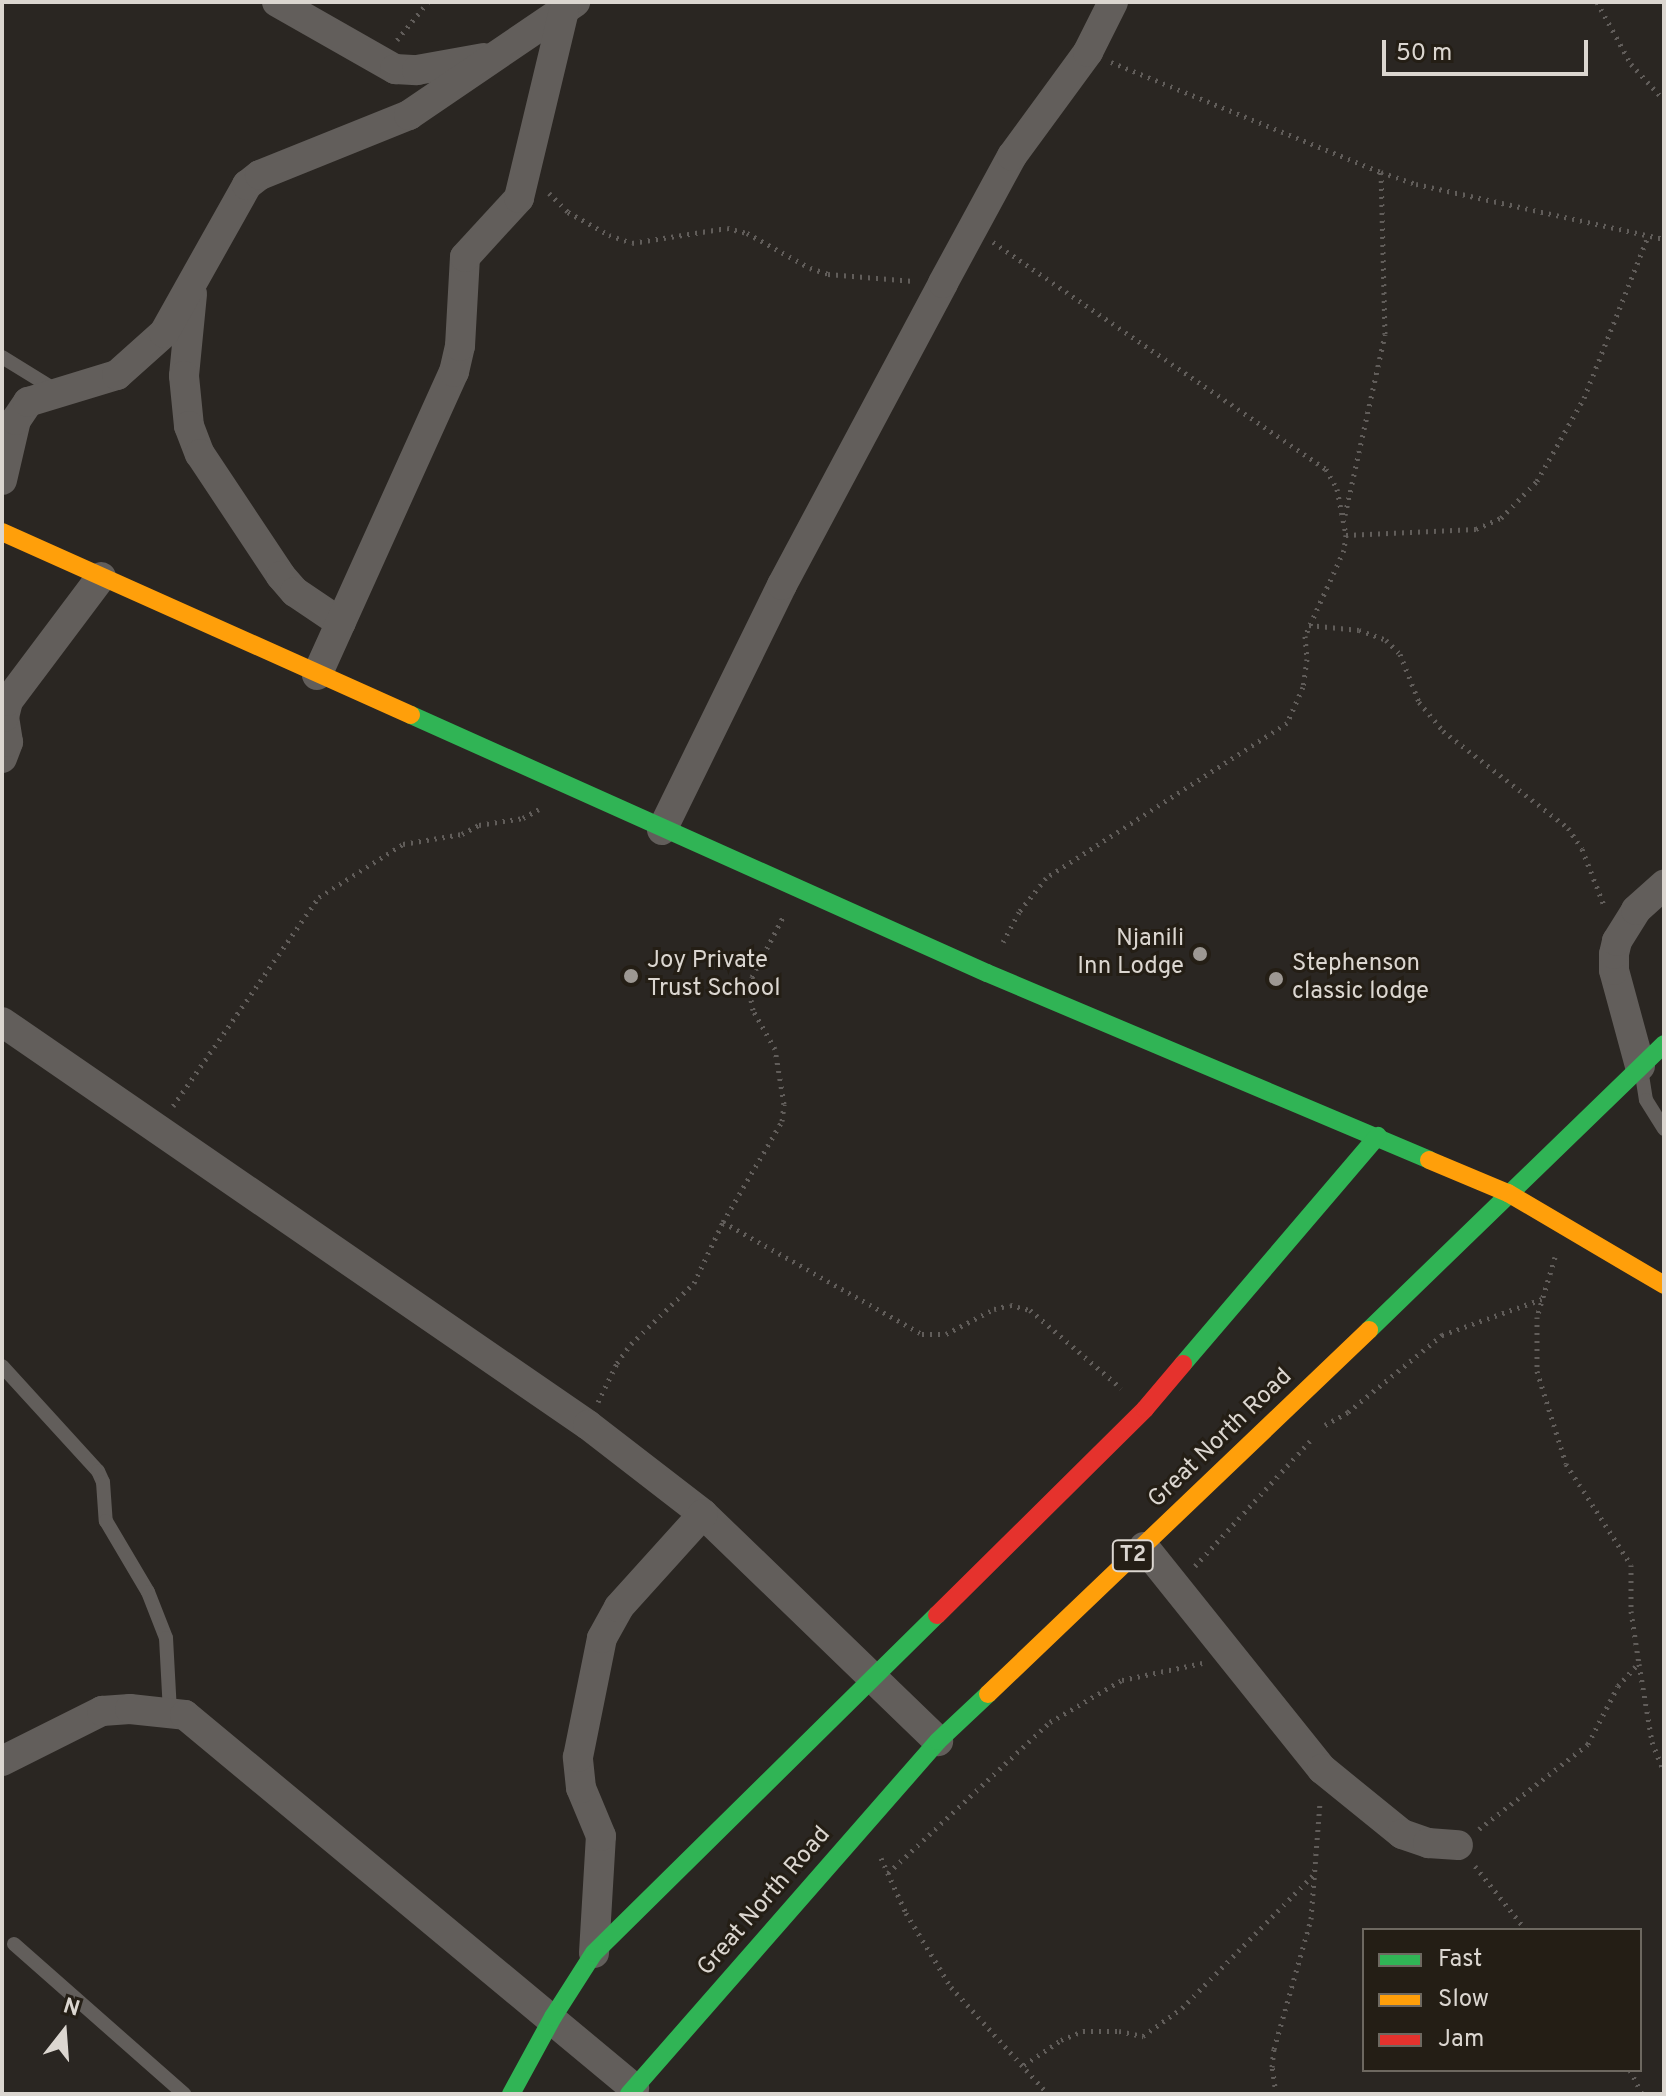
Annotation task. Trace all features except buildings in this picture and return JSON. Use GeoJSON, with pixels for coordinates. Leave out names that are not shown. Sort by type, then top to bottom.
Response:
{"type":"FeatureCollection","features":[{"type":"Feature","properties":{"kind":"main road"},"geometry":{"type":"LineString","coordinates":[[2,532],[567,788],[987,973],[1508,1193],[1664,1285]]}},
{"type":"Feature","properties":{"kind":"main road","name":"Great North Road"},"geometry":{"type":"LineString","coordinates":[[632,2091],[938,1741],[1144,1547],[1664,1044]]}},
{"type":"Feature","properties":{"kind":"main road"},"geometry":{"type":"LineString","coordinates":[[511,2094],[553,2017],[594,1953],[1145,1409],[1378,1136]]}},
{"type":"Feature","properties":{"kind":"street"},"geometry":{"type":"LineString","coordinates":[[277,2],[380,63],[417,70],[497,56]]}},
{"type":"Feature","properties":{"kind":"street"},"geometry":{"type":"LineString","coordinates":[[662,830],[782,585],[1012,156],[1088,52],[1113,2]]}},
{"type":"Feature","properties":{"kind":"street"},"geometry":{"type":"LineString","coordinates":[[2,480],[21,410],[28,402],[117,375],[142,355],[164,333],[238,196],[260,175],[392,125],[569,6]]}},
{"type":"Feature","properties":{"kind":"street"},"geometry":{"type":"LineString","coordinates":[[317,675],[458,361],[465,257],[476,241],[513,209],[569,6]]}},
{"type":"Feature","properties":{"kind":"street"},"geometry":{"type":"LineString","coordinates":[[193,280],[184,376],[194,439],[281,576],[295,592],[341,623]]}},
{"type":"Feature","properties":{"kind":"street"},"geometry":{"type":"LineString","coordinates":[[2,758],[8,742],[4,717],[8,701],[101,577]]}},
{"type":"Feature","properties":{"kind":"street"},"geometry":{"type":"LineString","coordinates":[[1640,1066],[1614,970],[1617,941],[1636,910],[1664,885]]}},
{"type":"Feature","properties":{"kind":"street"},"geometry":{"type":"LineString","coordinates":[[2,1022],[156,1130],[398,1291],[588,1425],[703,1514],[938,1741]]}},
{"type":"Feature","properties":{"kind":"street"},"geometry":{"type":"LineString","coordinates":[[594,1953],[601,1836],[581,1788],[578,1757],[602,1638],[619,1607],[703,1514]]}},
{"type":"Feature","properties":{"kind":"street"},"geometry":{"type":"LineString","coordinates":[[1144,1547],[1322,1769],[1402,1834],[1428,1843],[1458,1845]]}},
{"type":"Feature","properties":{"kind":"street"},"geometry":{"type":"LineString","coordinates":[[2,1761],[102,1711],[170,1711],[185,1715],[553,2017],[632,2091]]}},
{"type":"Feature","properties":{"kind":"lane"},"geometry":{"type":"LineString","coordinates":[[2,357],[59,392]]}},
{"type":"Feature","properties":{"kind":"lane"},"geometry":{"type":"LineString","coordinates":[[1640,1066],[1646,1100],[1664,1129]]}},
{"type":"Feature","properties":{"kind":"lane"},"geometry":{"type":"LineString","coordinates":[[2,1366],[98,1471],[103,1482],[106,1521],[148,1592],[166,1638],[170,1711]]}},
{"type":"Feature","properties":{"kind":"lane"},"geometry":{"type":"LineString","coordinates":[[14,1944],[184,2094]]}},
{"type":"Feature","properties":{"kind":"path"},"geometry":{"type":"LineString","coordinates":[[380,63],[428,2]]}},
{"type":"Feature","properties":{"kind":"path"},"geometry":{"type":"LineString","coordinates":[[1597,2],[1631,64],[1664,100]]}},
{"type":"Feature","properties":{"kind":"path"},"geometry":{"type":"LineString","coordinates":[[1088,52],[1381,172],[1664,239]]}},
{"type":"Feature","properties":{"kind":"path"},"geometry":{"type":"LineString","coordinates":[[526,169],[568,212],[620,239],[642,243],[727,228],[747,233],[810,268],[828,274],[943,283]]}},
{"type":"Feature","properties":{"kind":"path"},"geometry":{"type":"LineString","coordinates":[[1345,516],[1385,334],[1381,172]]}},
{"type":"Feature","properties":{"kind":"path"},"geometry":{"type":"LineString","coordinates":[[973,228],[1326,469],[1337,489],[1345,516],[1346,535],[1344,550],[1309,625],[1303,687],[1287,723],[1046,878],[1019,912],[987,973]]}},
{"type":"Feature","properties":{"kind":"path"},"geometry":{"type":"LineString","coordinates":[[1346,535],[1476,529],[1501,518],[1537,481],[1584,398],[1648,236]]}},
{"type":"Feature","properties":{"kind":"path"},"geometry":{"type":"LineString","coordinates":[[1309,625],[1371,633],[1386,640],[1400,654],[1419,702],[1443,731],[1568,828],[1594,876],[1617,941]]}},
{"type":"Feature","properties":{"kind":"path"},"geometry":{"type":"LineString","coordinates":[[156,1130],[319,897],[403,844],[462,834],[484,823],[523,818],[567,788]]}},
{"type":"Feature","properties":{"kind":"path"},"geometry":{"type":"LineString","coordinates":[[588,1425],[617,1363],[694,1283],[723,1222],[782,1121],[778,1062],[772,1041],[753,1010],[750,983],[798,888]]}},
{"type":"Feature","properties":{"kind":"path"},"geometry":{"type":"LineString","coordinates":[[723,1222],[922,1334],[946,1334],[994,1309],[1010,1305],[1030,1310],[1145,1409]]}},
{"type":"Feature","properties":{"kind":"path"},"geometry":{"type":"LineString","coordinates":[[1564,1225],[1542,1299],[1534,1341],[1543,1395],[1566,1464],[1626,1552],[1631,1565],[1631,1611],[1639,1664],[1652,1742],[1664,1770]]}},
{"type":"Feature","properties":{"kind":"path"},"geometry":{"type":"LineString","coordinates":[[1175,1587],[1324,1426],[1348,1412],[1442,1335],[1542,1299]]}},
{"type":"Feature","properties":{"kind":"path"},"geometry":{"type":"LineString","coordinates":[[888,1873],[1025,1742],[1091,1696],[1122,1680],[1231,1656]]}},
{"type":"Feature","properties":{"kind":"path"},"geometry":{"type":"LineString","coordinates":[[1524,1928],[1458,1845],[1588,1744],[1618,1686],[1639,1664]]}},
{"type":"Feature","properties":{"kind":"path"},"geometry":{"type":"LineString","coordinates":[[1276,2094],[1272,2067],[1274,2049],[1311,1919],[1322,1769]]}},
{"type":"Feature","properties":{"kind":"path"},"geometry":{"type":"LineString","coordinates":[[865,1824],[906,1913],[951,1987],[1048,2094]]}},
{"type":"Feature","properties":{"kind":"path"},"geometry":{"type":"LineString","coordinates":[[1024,2065],[1061,2040],[1083,2031],[1119,2031],[1143,2036],[1182,2008],[1315,1873]]}},
{"type":"Feature","properties":{"kind":"path"},"geometry":{"type":"LineString","coordinates":[[1631,2072],[1642,2094]]}},
{"type":"Feature","properties":{"kind":"traffic: fast"},"geometry":{"type":"LineString","coordinates":[[411,715],[987,973],[1429,1160]]}},
{"type":"Feature","properties":{"kind":"traffic: fast"},"geometry":{"type":"LineString","coordinates":[[1369,1330],[1664,1044]]}},
{"type":"Feature","properties":{"kind":"traffic: fast"},"geometry":{"type":"LineString","coordinates":[[1183,1364],[1378,1136]]}},
{"type":"Feature","properties":{"kind":"traffic: fast"},"geometry":{"type":"LineString","coordinates":[[511,2094],[553,2017],[594,1953],[937,1615]]}},
{"type":"Feature","properties":{"kind":"traffic: fast"},"geometry":{"type":"LineString","coordinates":[[629,2094],[938,1741],[988,1694]]}},
{"type":"Feature","properties":{"kind":"traffic: slow"},"geometry":{"type":"LineString","coordinates":[[2,532],[411,715]]}},
{"type":"Feature","properties":{"kind":"traffic: slow"},"geometry":{"type":"LineString","coordinates":[[1429,1160],[1508,1193],[1664,1285]]}},
{"type":"Feature","properties":{"kind":"traffic: slow"},"geometry":{"type":"LineString","coordinates":[[988,1694],[1369,1330]]}},
{"type":"Feature","properties":{"kind":"traffic: jam"},"geometry":{"type":"LineString","coordinates":[[937,1615],[1145,1409],[1183,1364]]}},
{"type":"Feature","properties":{"kind":"place","name":"Njanili Inn Lodge"},"geometry":{"type":"Point","coordinates":[1200,954]}},
{"type":"Feature","properties":{"kind":"place","name":"Joy Private Trust School"},"geometry":{"type":"Point","coordinates":[631,976]}},
{"type":"Feature","properties":{"kind":"place","name":"Stephenson classic lodge"},"geometry":{"type":"Point","coordinates":[1276,979]}}]}
